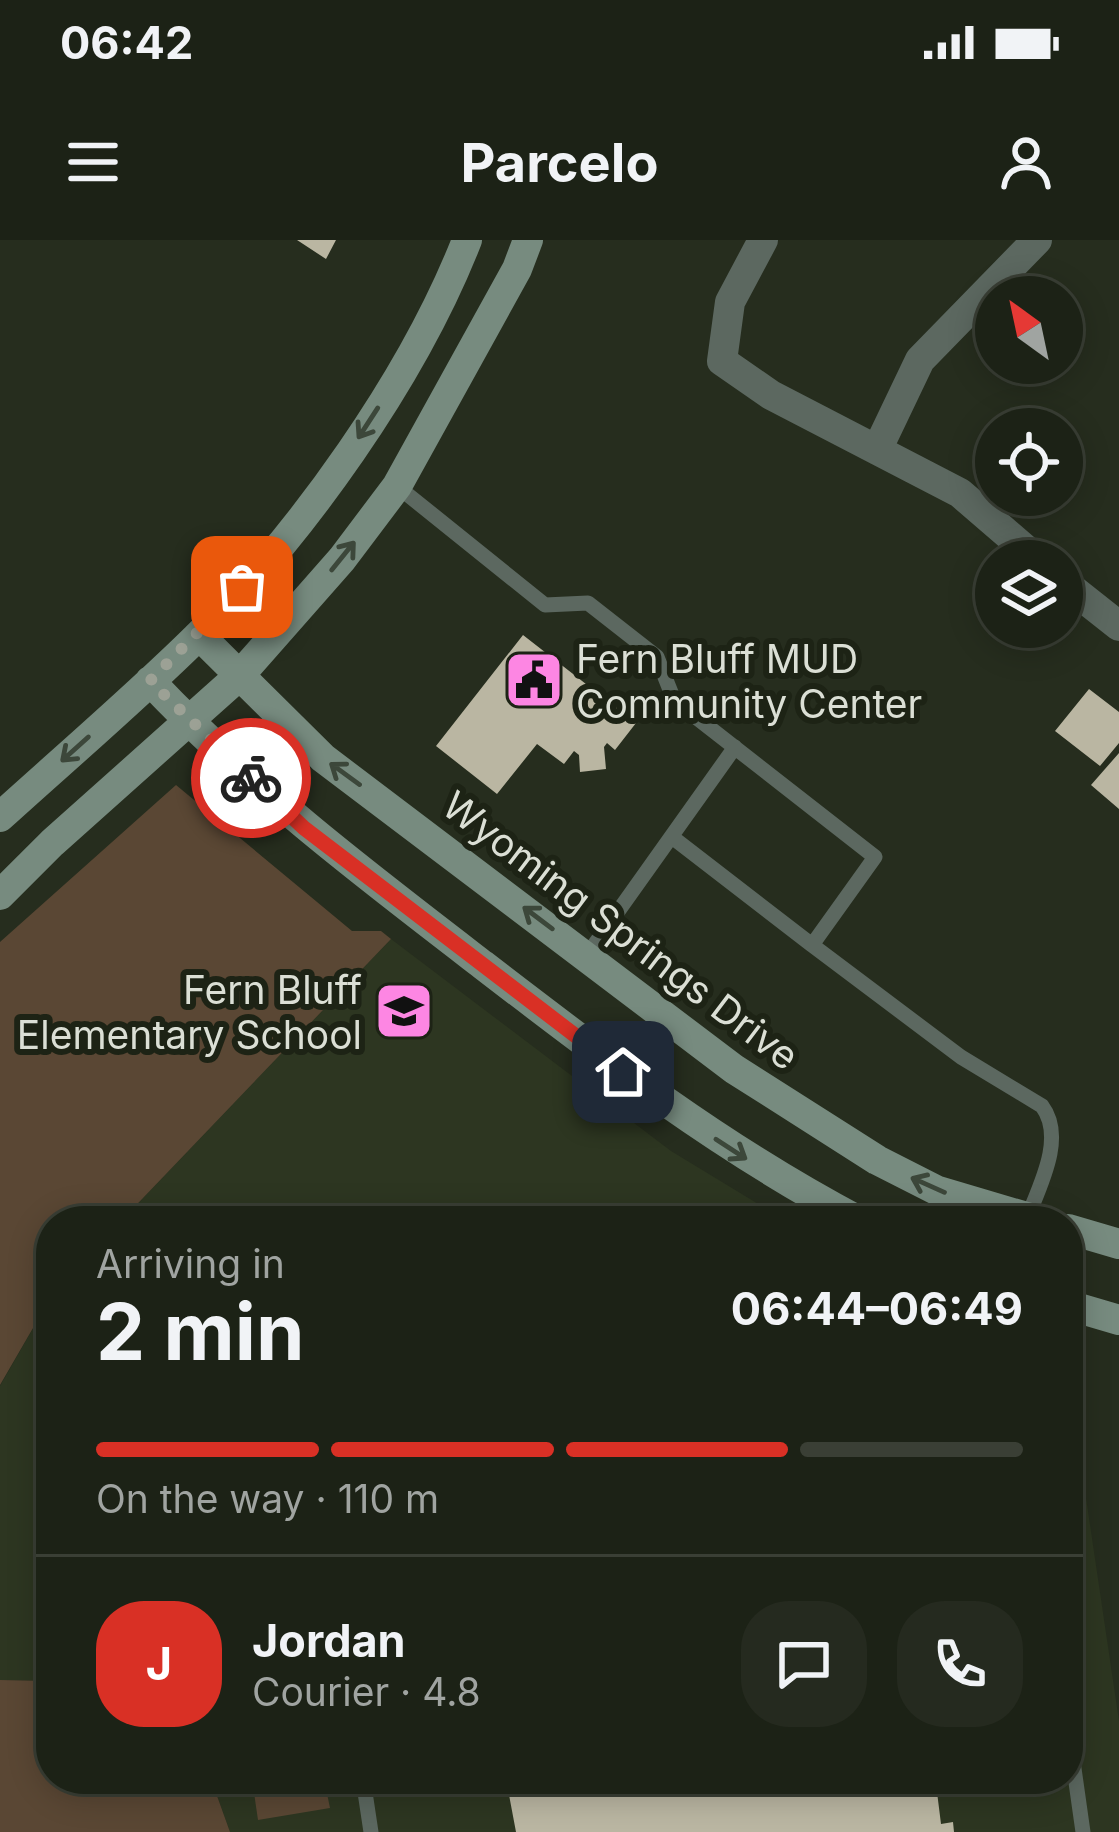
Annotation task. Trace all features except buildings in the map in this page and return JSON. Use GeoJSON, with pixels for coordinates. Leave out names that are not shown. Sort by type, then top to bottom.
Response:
{"type":"FeatureCollection","features":[{"type":"Feature","properties":{"kind":"street"},"geometry":{"type":"LineString","coordinates":[[0,817],[199,635],[301,520],[410,356],[467,240]]}},
{"type":"Feature","properties":{"kind":"street"},"geometry":{"type":"LineString","coordinates":[[0,895],[239,676],[342,559],[397,486],[517,269],[528,240]]}},
{"type":"Feature","properties":{"kind":"street"},"geometry":{"type":"LineString","coordinates":[[763,240],[730,302],[722,361],[771,395],[960,493],[1015,540]]}},
{"type":"Feature","properties":{"kind":"street"},"geometry":{"type":"LineString","coordinates":[[877,450],[920,360],[1037,240]]}},
{"type":"Feature","properties":{"kind":"street"},"geometry":{"type":"LineString","coordinates":[[1083,598],[1119,626]]}},
{"type":"Feature","properties":{"kind":"street","name":"Wyoming Springs Drive"},"geometry":{"type":"LineString","coordinates":[[199,635],[323,758],[734,1069],[877,1160],[938,1191],[986,1206]]}},
{"type":"Feature","properties":{"kind":"street"},"geometry":{"type":"LineString","coordinates":[[150,681],[304,828],[623,1072],[775,1177],[830,1206]]}},
{"type":"Feature","properties":{"kind":"street"},"geometry":{"type":"LineString","coordinates":[[1083,1233],[1119,1244]]}},
{"type":"Feature","properties":{"kind":"street"},"geometry":{"type":"LineString","coordinates":[[1083,1309],[1119,1320]]}},
{"type":"Feature","properties":{"kind":"lane"},"geometry":{"type":"LineString","coordinates":[[397,486],[545,605],[588,603],[657,657],[674,700],[875,856],[812,945]]}},
{"type":"Feature","properties":{"kind":"lane"},"geometry":{"type":"LineString","coordinates":[[586,955],[735,747]]}},
{"type":"Feature","properties":{"kind":"lane"},"geometry":{"type":"LineString","coordinates":[[672,837],[961,1058],[1042,1106],[1053,1126],[1053,1138],[1035,1206]]}},
{"type":"Feature","properties":{"kind":"lane"},"geometry":{"type":"LineString","coordinates":[[365,1794],[371,1832]]}},
{"type":"Feature","properties":{"kind":"lane"},"geometry":{"type":"LineString","coordinates":[[1078,1794],[1083,1832]]}},
{"type":"Feature","properties":{"kind":"shaded area"},"geometry":{"type":"Polygon","coordinates":[[[176,785],[352,931],[381,931],[391,939],[135,1206],[36,1206],[36,1323],[0,1385],[0,942],[176,785]]]}},
{"type":"Feature","properties":{"kind":"shaded area","name":"Fern Bluff Elementary School"},"geometry":{"type":"Polygon","coordinates":[[[391,939],[671,1151],[761,1206],[135,1206],[391,939]]]}},
{"type":"Feature","properties":{"kind":"shaded area"},"geometry":{"type":"Polygon","coordinates":[[[36,1323],[36,1681],[0,1680],[0,1386],[36,1323]]]}},
{"type":"Feature","properties":{"kind":"shaded area"},"geometry":{"type":"Polygon","coordinates":[[[1083,1477],[1119,1721],[1119,1832],[230,1832],[216,1794],[1083,1794],[1083,1477]]]}},
{"type":"Feature","properties":{"kind":"shaded area"},"geometry":{"type":"Polygon","coordinates":[[[0,1680],[36,1681],[36,1794],[216,1794],[230,1832],[0,1832],[0,1680]]]}},
{"type":"Feature","properties":{"kind":"shaded area"},"geometry":{"type":"Polygon","coordinates":[[[254,1794],[327,1794],[330,1808],[258,1820],[254,1794]]]}},
{"type":"Feature","properties":{"kind":"way so far"},"geometry":{"type":"LineString","coordinates":[[242,587],[150,681],[251,778]]}},
{"type":"Feature","properties":{"kind":"place","name":"Fern Bluff MUD Community Center"},"geometry":{"type":"Point","coordinates":[534,680]}},
{"type":"Feature","properties":{"kind":"place","name":"Fern Bluff Elementary School"},"geometry":{"type":"Point","coordinates":[404,1011]}},
{"type":"Feature","properties":{"kind":"route"},"geometry":{"type":"LineString","coordinates":[[251,778],[304,828],[623,1072]]}}]}
